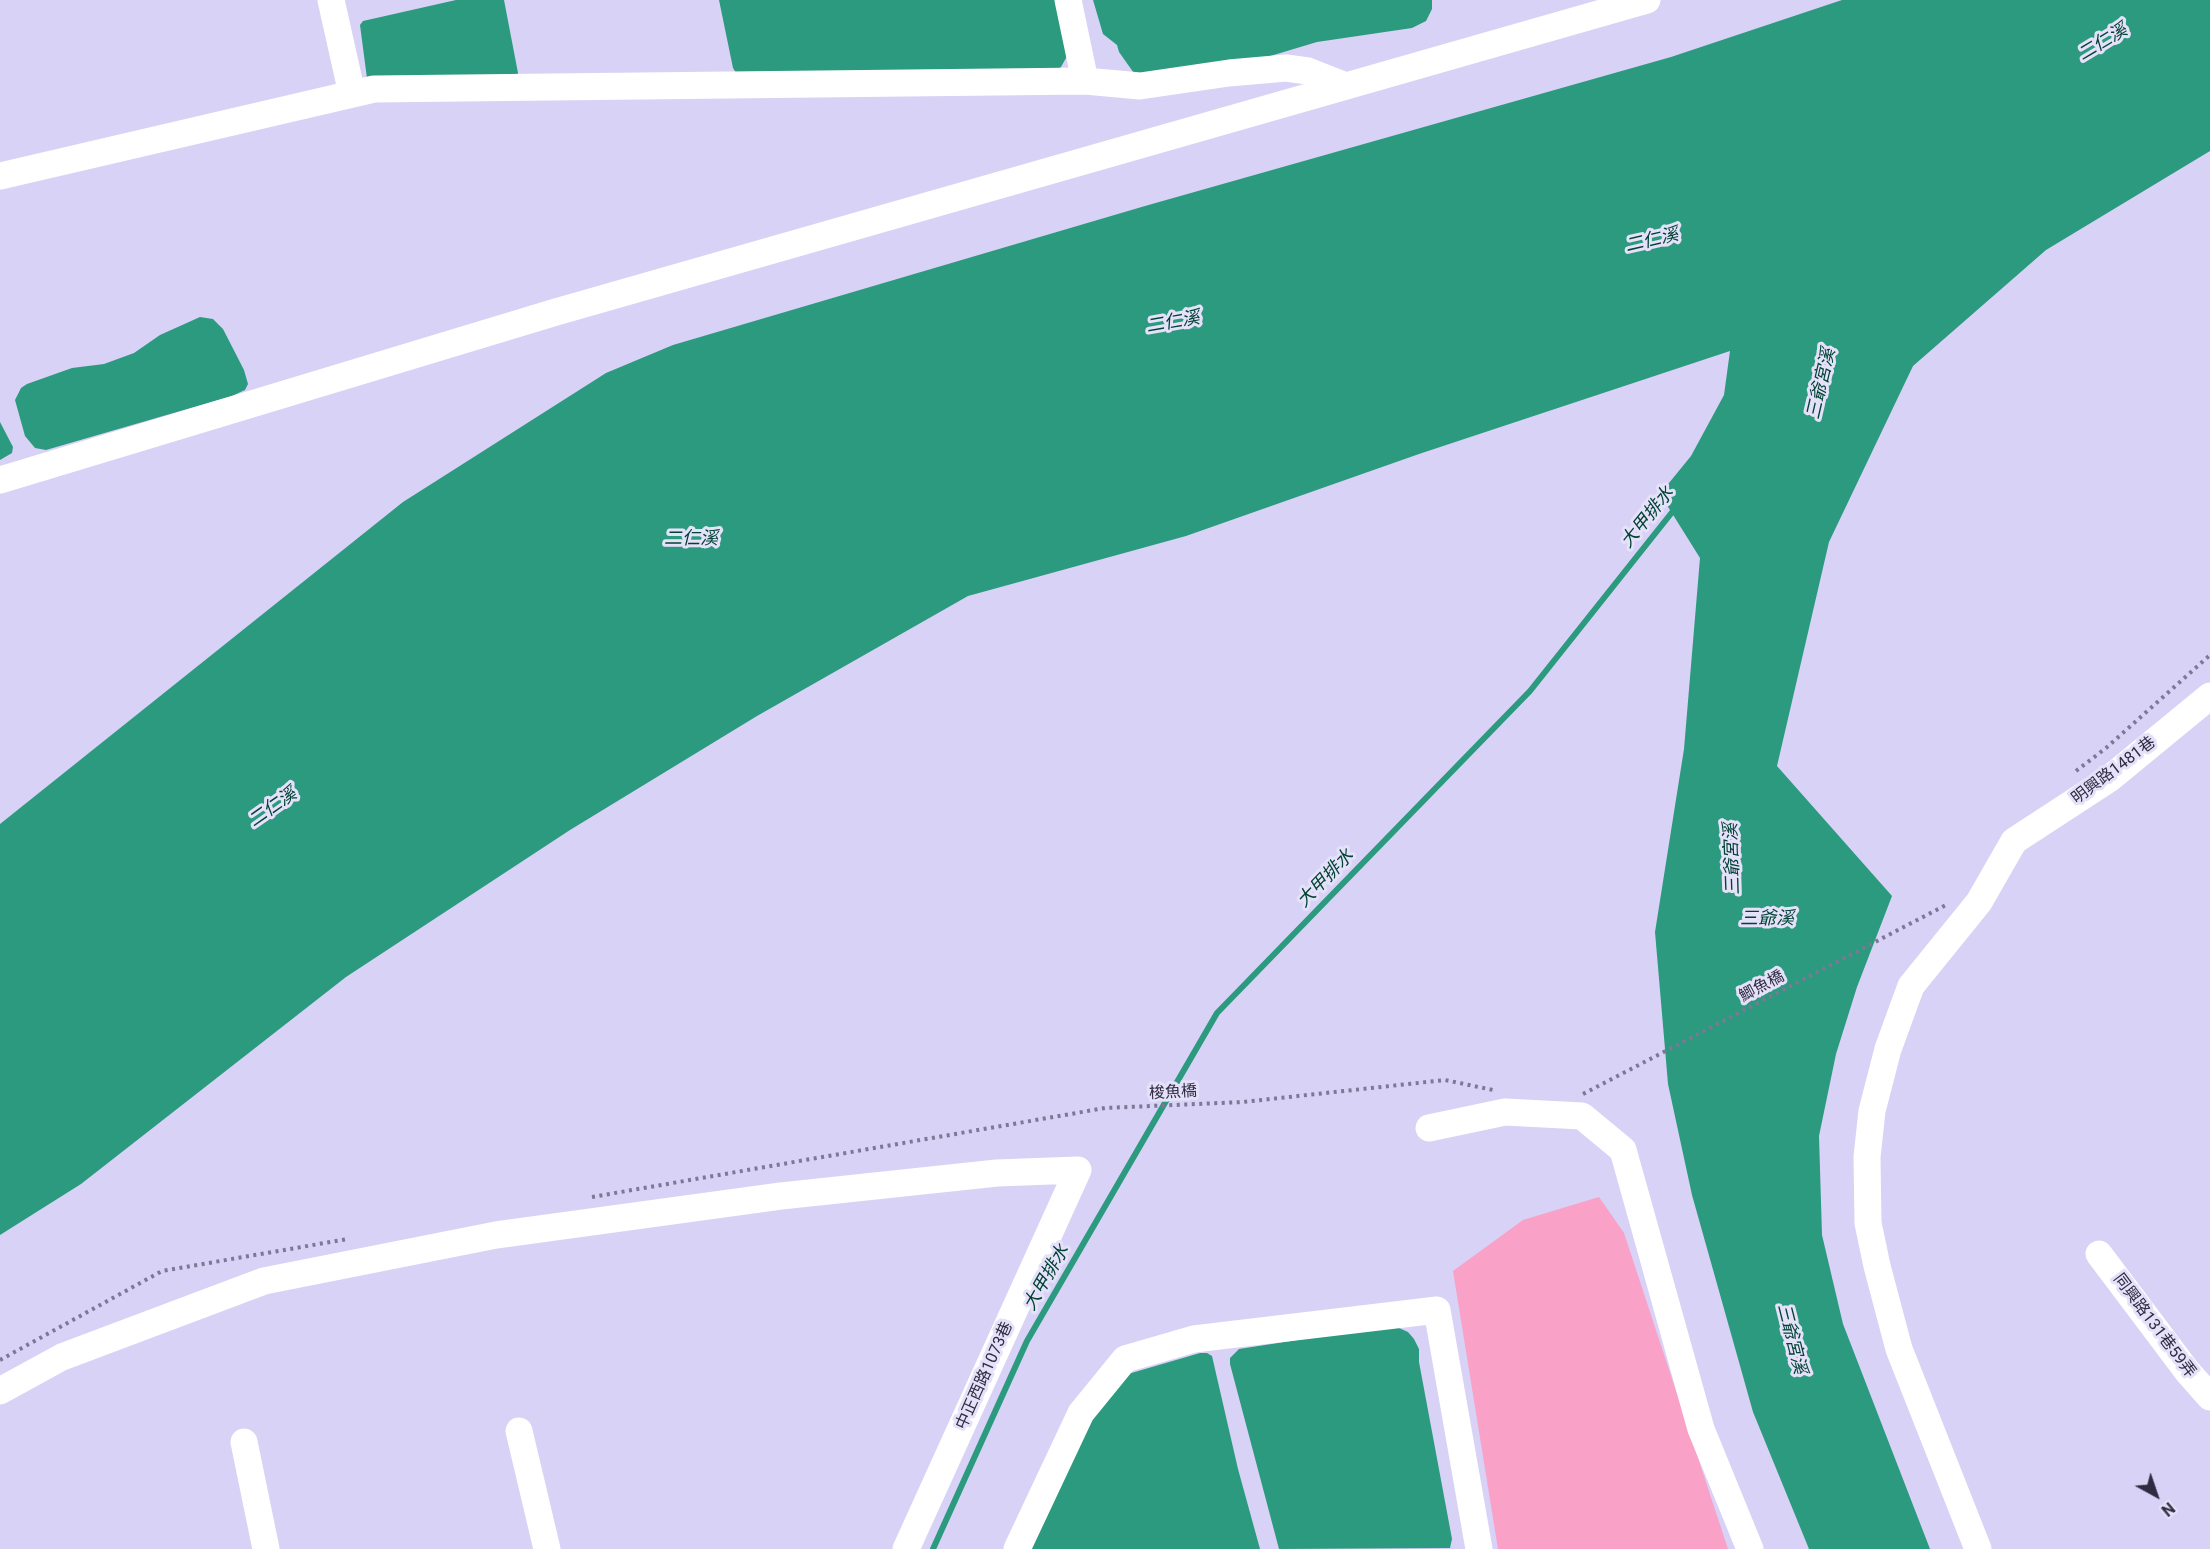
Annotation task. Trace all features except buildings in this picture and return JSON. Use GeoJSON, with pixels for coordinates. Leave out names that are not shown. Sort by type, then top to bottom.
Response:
{"type":"FeatureCollection","features":[{"type":"Feature","properties":{"kind":"street"},"geometry":{"type":"LineString","coordinates":[[331,0],[352,94]]}},
{"type":"Feature","properties":{"kind":"street"},"geometry":{"type":"LineString","coordinates":[[1068,0],[1085,81]]}},
{"type":"Feature","properties":{"kind":"street"},"geometry":{"type":"LineString","coordinates":[[0,480],[556,312],[1647,0]]}},
{"type":"Feature","properties":{"kind":"street"},"geometry":{"type":"LineString","coordinates":[[0,176],[374,89],[1085,81],[1140,86],[1228,73],[1286,68],[1308,71],[1346,86]]}},
{"type":"Feature","properties":{"kind":"street","name":"明興路1481巷"},"geometry":{"type":"LineString","coordinates":[[1978,1549],[1899,1349],[1868,1223],[1867,1157],[1872,1111],[1888,1049],[1911,986],[1978,902],[2014,841],[2109,779],[2210,696]]}},
{"type":"Feature","properties":{"kind":"street"},"geometry":{"type":"LineString","coordinates":[[1429,1128],[1505,1112],[1582,1116],[1623,1150],[1701,1429],[1750,1549]]}},
{"type":"Feature","properties":{"kind":"street","name":"中正西路1073巷"},"geometry":{"type":"LineString","coordinates":[[0,1391],[62,1357],[264,1281],[496,1235],[781,1196],[997,1173],[1078,1170],[906,1549]]}},
{"type":"Feature","properties":{"kind":"street","name":"同興路131巷59弄"},"geometry":{"type":"LineString","coordinates":[[2099,1254],[2187,1371],[2210,1397]]}},
{"type":"Feature","properties":{"kind":"street"},"geometry":{"type":"LineString","coordinates":[[1017,1549],[1081,1413],[1125,1359],[1194,1339],[1437,1310],[1479,1549]]}},
{"type":"Feature","properties":{"kind":"street"},"geometry":{"type":"LineString","coordinates":[[519,1431],[547,1549]]}},
{"type":"Feature","properties":{"kind":"street"},"geometry":{"type":"LineString","coordinates":[[244,1442],[266,1549]]}},
{"type":"Feature","properties":{"kind":"path"},"geometry":{"type":"LineString","coordinates":[[2071,775],[2106,748],[2210,655]]}},
{"type":"Feature","properties":{"kind":"path","name":"鯽魚橋"},"geometry":{"type":"LineString","coordinates":[[1578,1097],[1947,904]]}},
{"type":"Feature","properties":{"kind":"path","name":"梭魚橋"},"geometry":{"type":"LineString","coordinates":[[1105,1108],[1243,1102],[1445,1080],[1499,1091]]}},
{"type":"Feature","properties":{"kind":"shaded area"},"geometry":{"type":"Polygon","coordinates":[[[1599,1197],[1624,1233],[1728,1549],[1498,1549],[1453,1271],[1523,1220],[1599,1197]]]}},
{"type":"Feature","properties":{"kind":"water"},"geometry":{"type":"Polygon","coordinates":[[[456,0],[504,0],[518,73],[513,90],[368,86],[360,25],[363,21],[456,0]]]}},
{"type":"Feature","properties":{"kind":"water"},"geometry":{"type":"Polygon","coordinates":[[[719,0],[1060,0],[1071,49],[1061,67],[1053,72],[738,76],[733,68],[719,0]]]}},
{"type":"Feature","properties":{"kind":"water"},"geometry":{"type":"Polygon","coordinates":[[[1093,0],[1432,0],[1432,9],[1426,21],[1412,28],[1317,42],[1237,66],[1136,76],[1119,52],[1117,45],[1103,34],[1093,0]]]}},
{"type":"Feature","properties":{"kind":"water","name":"二仁溪"},"geometry":{"type":"Polygon","coordinates":[[[1842,0],[2210,0],[2210,151],[2046,250],[1913,366],[1829,542],[1777,766],[1892,896],[1857,987],[1836,1054],[1819,1136],[1822,1235],[1843,1324],[1930,1549],[1809,1549],[1753,1412],[1692,1195],[1668,1084],[1655,932],[1684,749],[1700,558],[1660,494],[1691,456],[1724,395],[1730,351],[1419,454],[1186,536],[968,596],[757,716],[570,830],[346,977],[81,1184],[0,1235],[0,824],[403,502],[606,373],[673,345],[1145,206],[1671,57],[1842,0]]]}},
{"type":"Feature","properties":{"kind":"water"},"geometry":{"type":"Polygon","coordinates":[[[200,317],[213,319],[223,329],[244,370],[248,384],[245,390],[232,396],[46,450],[35,448],[25,436],[15,400],[21,388],[72,368],[104,364],[134,353],[160,335],[200,317]]]}},
{"type":"Feature","properties":{"kind":"water"},"geometry":{"type":"Polygon","coordinates":[[[0,422],[13,447],[12,453],[0,460],[0,422]]]}},
{"type":"Feature","properties":{"kind":"water"},"geometry":{"type":"Polygon","coordinates":[[[1389,1326],[1408,1332],[1419,1349],[1419,1362],[1452,1539],[1450,1548],[1279,1549],[1230,1358],[1239,1349],[1389,1326]]]}},
{"type":"Feature","properties":{"kind":"water"},"geometry":{"type":"Polygon","coordinates":[[[1200,1353],[1212,1356],[1238,1469],[1260,1549],[1025,1549],[1089,1415],[1128,1374],[1200,1353]]]}},
{"type":"Feature","properties":{"kind":"waterway","name":"大甲排水"},"geometry":{"type":"LineString","coordinates":[[933,1549],[1027,1341],[1217,1013],[1530,691],[1677,506]]}},
{"type":"Feature","properties":{"kind":"water label","name":"三爺宮溪"},"geometry":{"type":"Point","coordinates":[1822,384]}},
{"type":"Feature","properties":{"kind":"water label","name":"三爺宮溪"},"geometry":{"type":"Point","coordinates":[1733,859]}},
{"type":"Feature","properties":{"kind":"water label","name":"三爺溪"},"geometry":{"type":"Point","coordinates":[1767,919]}},
{"type":"Feature","properties":{"kind":"water label","name":"三爺宮溪"},"geometry":{"type":"Point","coordinates":[1791,1339]}}]}
